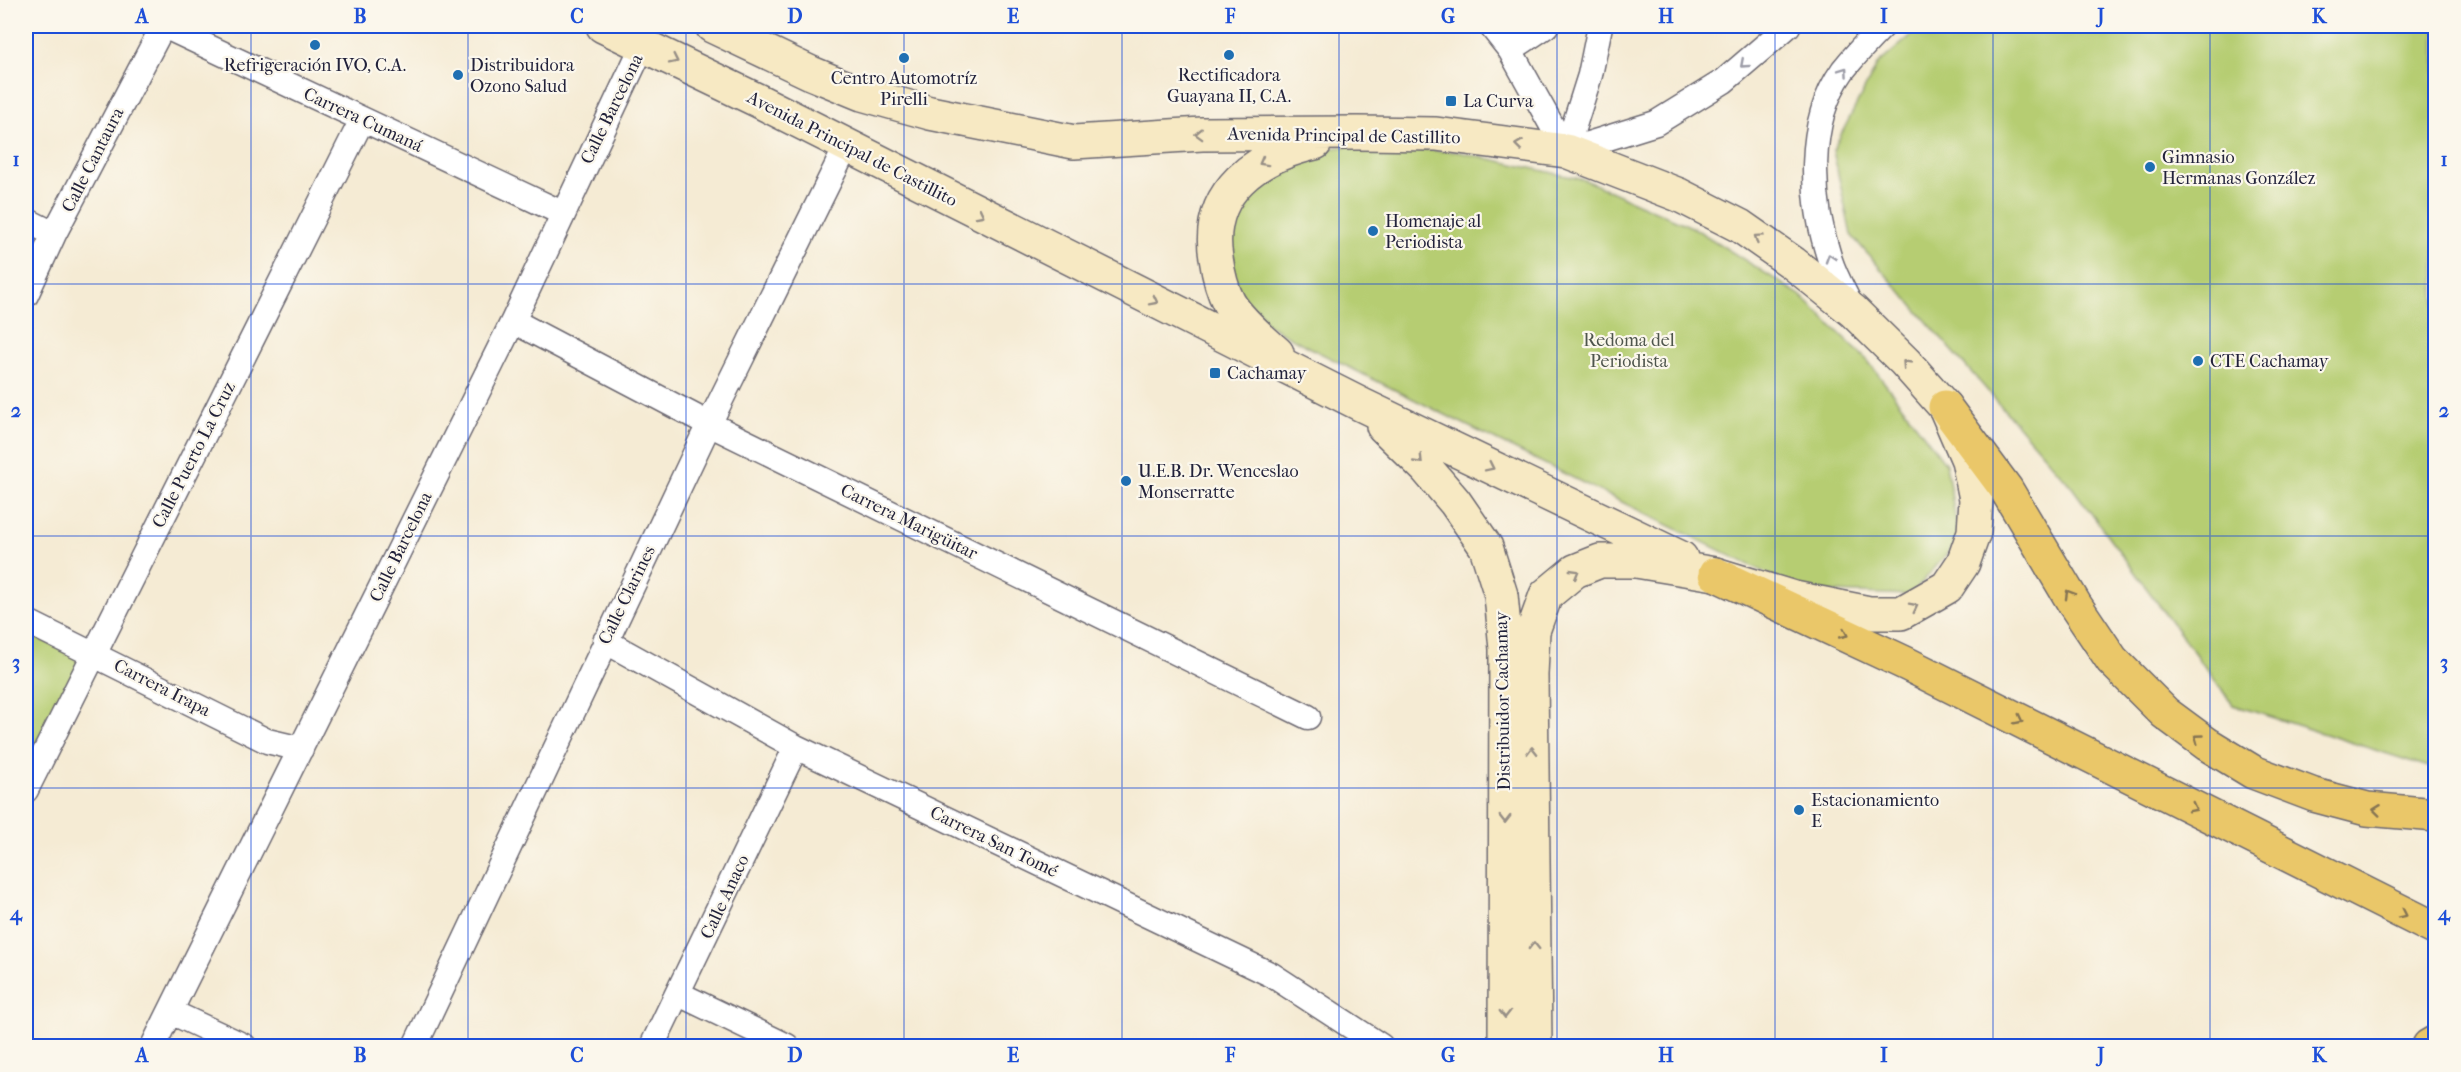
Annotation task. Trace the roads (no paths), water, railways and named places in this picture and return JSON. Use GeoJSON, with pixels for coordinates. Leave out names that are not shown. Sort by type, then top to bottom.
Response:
{"type":"FeatureCollection","features":[{"type":"Feature","properties":{"kind":"main road","name":"Avenida Principal de Castillito"},"geometry":{"type":"LineString","coordinates":[[603,26],[1362,405],[1715,574],[1794,598],[1869,613],[1901,613],[1947,587],[1962,563],[1974,532],[1976,499],[1968,460],[1946,407],[1905,362],[1853,311],[1793,263],[1740,226],[1679,195],[1566,152],[1436,134],[1202,134],[1074,141],[930,113],[862,94],[811,73],[755,35],[712,26]]}},
{"type":"Feature","properties":{"kind":"main road"},"geometry":{"type":"LineString","coordinates":[[1358,133],[1292,148],[1257,165],[1234,186],[1217,214],[1213,239],[1218,271],[1229,303],[1255,333],[1276,352],[1362,405]]}},
{"type":"Feature","properties":{"kind":"main road","name":"Distribuidor Cachamay"},"geometry":{"type":"LineString","coordinates":[[1362,405],[1426,468],[1455,502],[1486,547],[1501,595],[1506,649],[1504,1047]]}},
{"type":"Feature","properties":{"kind":"main road"},"geometry":{"type":"LineString","coordinates":[[1946,407],[2006,489],[2075,605],[2112,660],[2165,713],[2207,744],[2253,771],[2314,795],[2367,809],[2436,815]]}},
{"type":"Feature","properties":{"kind":"main road","name":"Distribuidor Cachamay"},"geometry":{"type":"LineString","coordinates":[[1535,1047],[1531,675],[1533,631],[1546,595],[1575,572],[1600,561],[1636,561],[1715,574]]}},
{"type":"Feature","properties":{"kind":"main road"},"geometry":{"type":"LineString","coordinates":[[1715,574],[1918,669],[2436,929]]}},
{"type":"Feature","properties":{"kind":"main road"},"geometry":{"type":"LineString","coordinates":[[2429,1047],[2436,1042]]}},
{"type":"Feature","properties":{"kind":"street","name":"Carrera Cumaná"},"geometry":{"type":"LineString","coordinates":[[163,26],[562,213]]}},
{"type":"Feature","properties":{"kind":"street","name":"Calle Cantaura"},"geometry":{"type":"LineString","coordinates":[[26,295],[54,234],[163,26]]}},
{"type":"Feature","properties":{"kind":"street"},"geometry":{"type":"LineString","coordinates":[[1491,26],[1510,50],[1566,152]]}},
{"type":"Feature","properties":{"kind":"street"},"geometry":{"type":"LineString","coordinates":[[1510,50],[1546,26]]}},
{"type":"Feature","properties":{"kind":"street"},"geometry":{"type":"LineString","coordinates":[[1566,152],[1590,75],[1600,26]]}},
{"type":"Feature","properties":{"kind":"street"},"geometry":{"type":"LineString","coordinates":[[1566,152],[1656,123],[1724,81],[1788,26]]}},
{"type":"Feature","properties":{"kind":"street"},"geometry":{"type":"LineString","coordinates":[[1853,311],[1831,262],[1818,212],[1815,159],[1822,112],[1842,72],[1883,26]]}},
{"type":"Feature","properties":{"kind":"street","name":"Calle Barcelona"},"geometry":{"type":"LineString","coordinates":[[153,1047],[513,321],[643,45]]}},
{"type":"Feature","properties":{"kind":"street","name":"Calle Puerto La Cruz"},"geometry":{"type":"LineString","coordinates":[[26,790],[362,120]]}},
{"type":"Feature","properties":{"kind":"street","name":"Calle Clarines"},"geometry":{"type":"LineString","coordinates":[[415,1047],[605,641],[846,147]]}},
{"type":"Feature","properties":{"kind":"street"},"geometry":{"type":"LineString","coordinates":[[26,220],[54,234]]}},
{"type":"Feature","properties":{"kind":"street","name":"Carrera Marigüitar"},"geometry":{"type":"LineString","coordinates":[[513,321],[709,424],[1308,717]]}},
{"type":"Feature","properties":{"kind":"street","name":"Carrera Irapa"},"geometry":{"type":"LineString","coordinates":[[26,621],[267,741],[301,749]]}},
{"type":"Feature","properties":{"kind":"street","name":"Carrera San Tomé"},"geometry":{"type":"LineString","coordinates":[[605,641],[796,747],[1272,975],[1381,1047]]}},
{"type":"Feature","properties":{"kind":"street","name":"Calle Anaco"},"geometry":{"type":"LineString","coordinates":[[652,1047],[796,747]]}},
{"type":"Feature","properties":{"kind":"street"},"geometry":{"type":"LineString","coordinates":[[679,994],[787,1047]]}},
{"type":"Feature","properties":{"kind":"street"},"geometry":{"type":"LineString","coordinates":[[171,1012],[244,1047]]}},
{"type":"Feature","properties":{"kind":"place","name":"Refrigeración IVO, C.A."},"geometry":{"type":"Point","coordinates":[315,45]}},
{"type":"Feature","properties":{"kind":"place","name":"Rectificadora Guayana II, C.A."},"geometry":{"type":"Point","coordinates":[1229,55]}},
{"type":"Feature","properties":{"kind":"place","name":"Centro Automotríz Pirelli"},"geometry":{"type":"Point","coordinates":[904,58]}},
{"type":"Feature","properties":{"kind":"place","name":"Distribuidora Ozono Salud"},"geometry":{"type":"Point","coordinates":[458,75]}},
{"type":"Feature","properties":{"kind":"place","name":"La Curva"},"geometry":{"type":"Point","coordinates":[1451,101]}},
{"type":"Feature","properties":{"kind":"place","name":"Gimnasio Hermanas González"},"geometry":{"type":"Point","coordinates":[2150,167]}},
{"type":"Feature","properties":{"kind":"place","name":"Homenaje al Periodista"},"geometry":{"type":"Point","coordinates":[1373,231]}},
{"type":"Feature","properties":{"kind":"place","name":"CTE Cachamay"},"geometry":{"type":"Point","coordinates":[2198,361]}},
{"type":"Feature","properties":{"kind":"place","name":"Cachamay"},"geometry":{"type":"Point","coordinates":[1215,373]}},
{"type":"Feature","properties":{"kind":"place","name":"U.E.B. Dr. Wenceslao Monserratte"},"geometry":{"type":"Point","coordinates":[1126,481]}},
{"type":"Feature","properties":{"kind":"place","name":"Estacionamiento E"},"geometry":{"type":"Point","coordinates":[1799,810]}},
{"type":"Feature","properties":{"kind":"park label","name":"Redoma del Periodista"},"geometry":{"type":"Point","coordinates":[1629,350]}}]}
